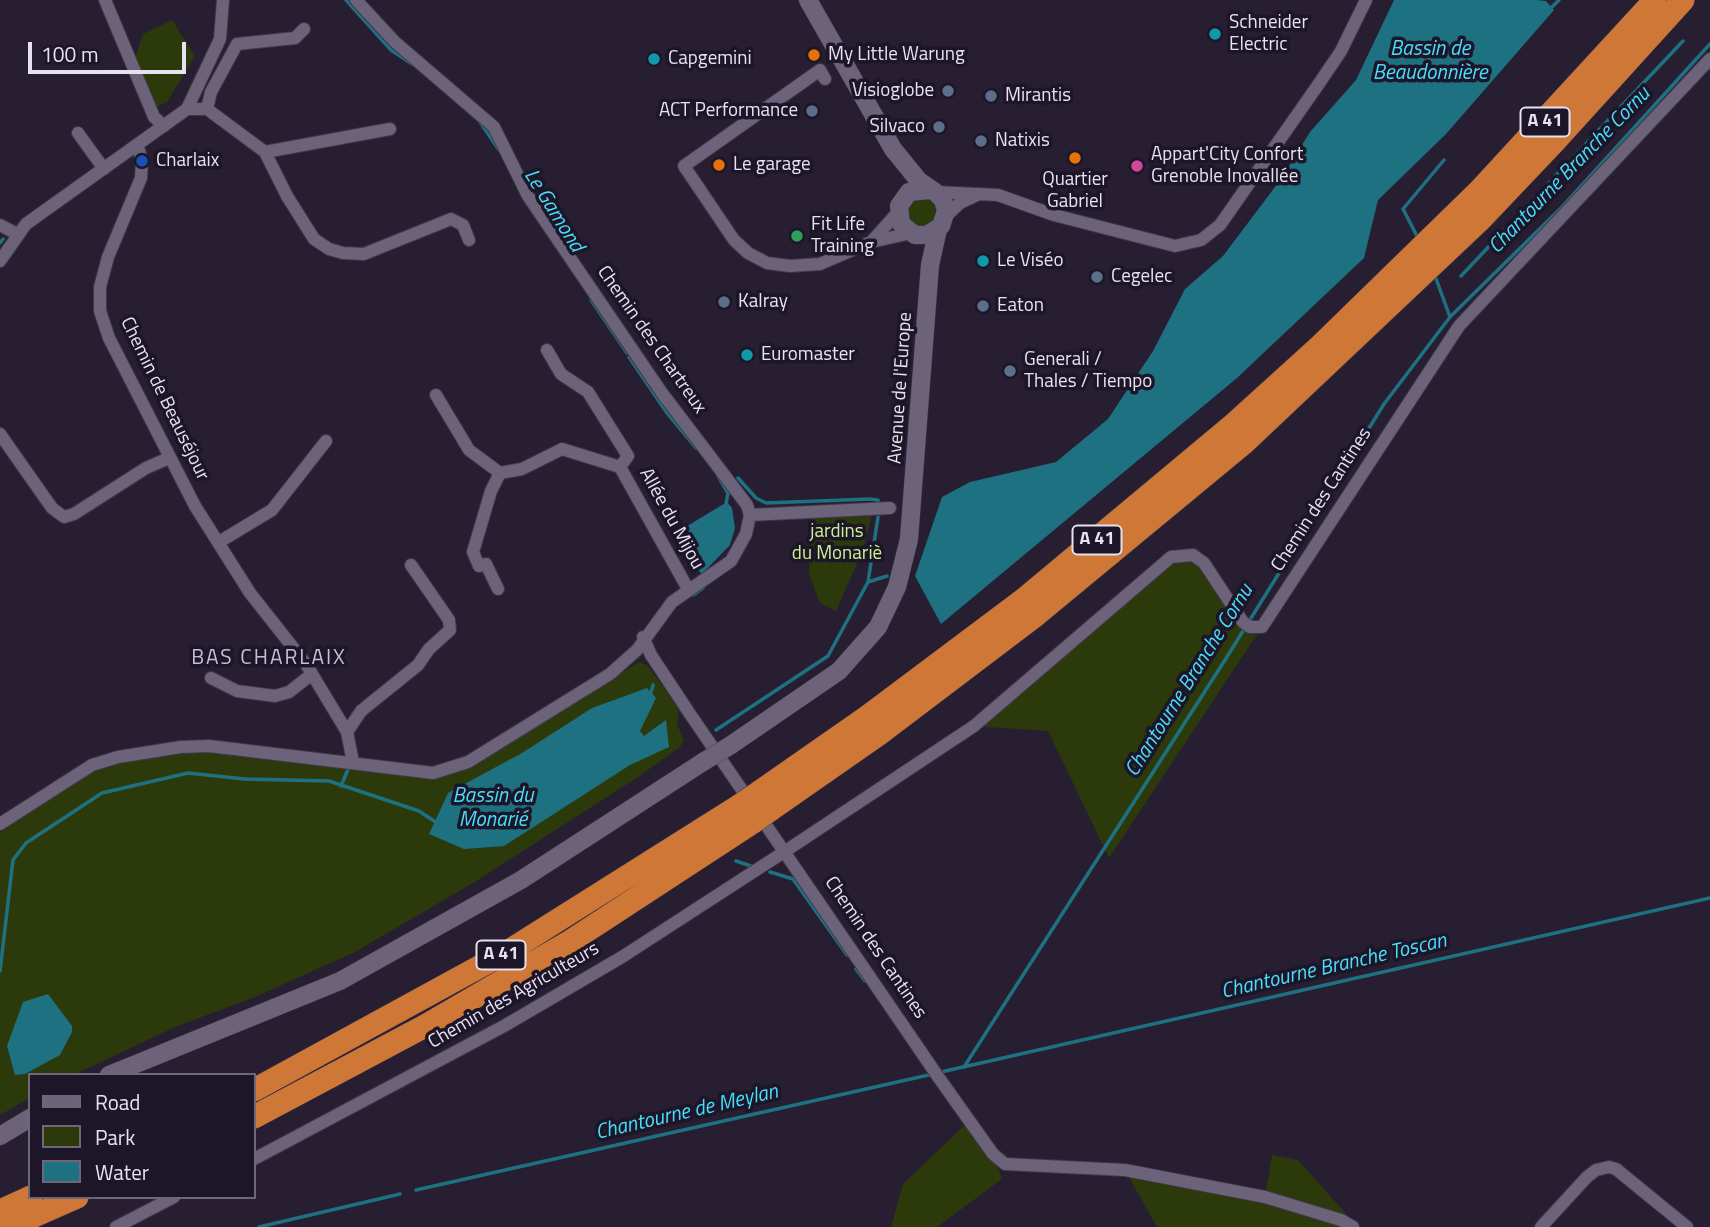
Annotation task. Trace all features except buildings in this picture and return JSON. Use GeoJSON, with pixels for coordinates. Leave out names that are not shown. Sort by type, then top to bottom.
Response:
{"type":"FeatureCollection","features":[{"type":"Feature","properties":{"kind":"highway","name":"A 41"},"geometry":{"type":"LineString","coordinates":[[1435,250],[1655,0]]}},
{"type":"Feature","properties":{"kind":"highway","name":"A 41"},"geometry":{"type":"LineString","coordinates":[[256,1116],[425,1026],[539,960],[755,808],[951,681],[1105,561],[1244,443],[1435,250],[1555,142],[1683,0]]}},
{"type":"Feature","properties":{"kind":"highway","name":"A 41"},"geometry":{"type":"LineString","coordinates":[[256,1089],[512,949],[755,808]]}},
{"type":"Feature","properties":{"kind":"highway"},"geometry":{"type":"LineString","coordinates":[[0,1211],[28,1198]]}},
{"type":"Feature","properties":{"kind":"highway"},"geometry":{"type":"LineString","coordinates":[[9,1227],[72,1199]]}},
{"type":"Feature","properties":{"kind":"highway"},"geometry":{"type":"LineString","coordinates":[[24,1227],[83,1199]]}},
{"type":"Feature","properties":{"kind":"main road"},"geometry":{"type":"LineString","coordinates":[[808,0],[893,149],[943,201],[942,223],[927,235],[913,234]]}},
{"type":"Feature","properties":{"kind":"main road"},"geometry":{"type":"LineString","coordinates":[[893,149],[901,204],[901,224],[913,234],[930,265]]}},
{"type":"Feature","properties":{"kind":"main road"},"geometry":{"type":"LineString","coordinates":[[901,204],[916,189],[933,191]]}},
{"type":"Feature","properties":{"kind":"main road","name":"Avenue de l'Europe"},"geometry":{"type":"LineString","coordinates":[[114,1073],[340,981],[521,880],[820,687],[867,641],[897,587],[909,539],[930,265],[942,223]]}},
{"type":"Feature","properties":{"kind":"main road"},"geometry":{"type":"LineString","coordinates":[[0,1136],[28,1119]]}},
{"type":"Feature","properties":{"kind":"street"},"geometry":{"type":"LineString","coordinates":[[105,0],[154,117],[164,127]]}},
{"type":"Feature","properties":{"kind":"street"},"geometry":{"type":"LineString","coordinates":[[0,261],[26,224],[138,147],[187,109],[220,39],[223,0]]}},
{"type":"Feature","properties":{"kind":"street","name":"Chemin des Chartreux"},"geometry":{"type":"LineString","coordinates":[[356,0],[395,42],[494,127],[528,196],[662,393],[747,505],[750,515]]}},
{"type":"Feature","properties":{"kind":"street"},"geometry":{"type":"LineString","coordinates":[[933,191],[982,192],[1124,234],[1175,246],[1200,240],[1220,226],[1341,51],[1366,0]]}},
{"type":"Feature","properties":{"kind":"street"},"geometry":{"type":"LineString","coordinates":[[206,109],[211,93],[237,44],[295,38],[304,30]]}},
{"type":"Feature","properties":{"kind":"street","name":"Chemin des Cantines"},"geometry":{"type":"LineString","coordinates":[[784,852],[974,726],[1171,558],[1194,555],[1204,564],[1247,624],[1262,627],[1459,326],[1710,59]]}},
{"type":"Feature","properties":{"kind":"street"},"geometry":{"type":"LineString","coordinates":[[825,79],[820,70],[684,166],[734,240],[748,253],[767,263],[790,267],[820,264],[871,242],[913,234]]}},
{"type":"Feature","properties":{"kind":"street"},"geometry":{"type":"LineString","coordinates":[[198,86],[211,93]]}},
{"type":"Feature","properties":{"kind":"street"},"geometry":{"type":"LineString","coordinates":[[187,109],[206,109],[265,152],[287,197],[314,239],[329,249],[343,254],[364,254],[450,219],[463,225],[469,240]]}},
{"type":"Feature","properties":{"kind":"street"},"geometry":{"type":"LineString","coordinates":[[265,152],[390,129]]}},
{"type":"Feature","properties":{"kind":"street"},"geometry":{"type":"LineString","coordinates":[[78,133],[104,169]]}},
{"type":"Feature","properties":{"kind":"street","name":"Chemin de Beauséjour"},"geometry":{"type":"LineString","coordinates":[[138,147],[142,161],[141,178],[103,273],[100,311],[122,367],[169,458],[250,593],[312,674],[347,732],[353,762]]}},
{"type":"Feature","properties":{"kind":"street"},"geometry":{"type":"LineString","coordinates":[[942,223],[960,203],[982,192]]}},
{"type":"Feature","properties":{"kind":"street"},"geometry":{"type":"LineString","coordinates":[[871,242],[901,204]]}},
{"type":"Feature","properties":{"kind":"street"},"geometry":{"type":"LineString","coordinates":[[0,225],[18,234]]}},
{"type":"Feature","properties":{"kind":"street","name":"Allée du Mijou"},"geometry":{"type":"LineString","coordinates":[[548,350],[561,374],[588,392],[628,456],[621,467]]}},
{"type":"Feature","properties":{"kind":"street"},"geometry":{"type":"LineString","coordinates":[[436,396],[469,450],[500,474],[491,491],[473,552],[479,566],[486,565],[498,589]]}},
{"type":"Feature","properties":{"kind":"street"},"geometry":{"type":"LineString","coordinates":[[0,434],[52,508],[64,517],[74,514],[146,468],[169,458]]}},
{"type":"Feature","properties":{"kind":"street"},"geometry":{"type":"LineString","coordinates":[[219,542],[272,510],[326,441]]}},
{"type":"Feature","properties":{"kind":"street","name":"Allée du Mijou"},"geometry":{"type":"LineString","coordinates":[[500,474],[522,469],[562,449],[621,467],[688,589]]}},
{"type":"Feature","properties":{"kind":"street"},"geometry":{"type":"LineString","coordinates":[[0,824],[84,769],[118,757],[209,746],[433,774],[468,762],[610,674],[636,650],[672,602],[731,561],[746,534],[750,515],[890,508]]}},
{"type":"Feature","properties":{"kind":"street"},"geometry":{"type":"LineString","coordinates":[[347,732],[360,711],[418,666],[429,649],[450,631],[449,620],[411,565]]}},
{"type":"Feature","properties":{"kind":"street","name":"Chemin des Cantines"},"geometry":{"type":"LineString","coordinates":[[643,638],[650,655],[784,852],[935,1072],[993,1154],[1004,1164],[1125,1170],[1265,1197],[1341,1220],[1353,1227]]}},
{"type":"Feature","properties":{"kind":"street"},"geometry":{"type":"LineString","coordinates":[[211,678],[237,691],[275,696],[289,692],[312,674]]}},
{"type":"Feature","properties":{"kind":"street","name":"Chemin des Agriculteurs"},"geometry":{"type":"LineString","coordinates":[[256,1158],[504,1026],[622,957],[784,852]]}},
{"type":"Feature","properties":{"kind":"street"},"geometry":{"type":"LineString","coordinates":[[1541,1227],[1587,1177],[1596,1170],[1609,1167],[1616,1169],[1687,1227]]}},
{"type":"Feature","properties":{"kind":"street"},"geometry":{"type":"LineString","coordinates":[[116,1227],[170,1199]]}},
{"type":"Feature","properties":{"kind":"green space"},"geometry":{"type":"Polygon","coordinates":[[[172,20],[195,56],[167,102],[154,108],[135,58],[143,34],[172,20]]]}},
{"type":"Feature","properties":{"kind":"green space"},"geometry":{"type":"Polygon","coordinates":[[[922,197],[933,201],[937,212],[933,223],[922,227],[911,223],[907,212],[911,201],[922,197]]]}},
{"type":"Feature","properties":{"kind":"green space","name":"jardins du Monariè"},"geometry":{"type":"Polygon","coordinates":[[[872,515],[862,552],[836,611],[820,603],[809,574],[810,517],[872,515]]]}},
{"type":"Feature","properties":{"kind":"green space"},"geometry":{"type":"Polygon","coordinates":[[[1193,555],[1236,613],[1262,627],[1109,858],[1048,731],[974,726],[1171,557],[1193,555]]]}},
{"type":"Feature","properties":{"kind":"green space"},"geometry":{"type":"Polygon","coordinates":[[[639,662],[647,665],[679,708],[677,724],[684,740],[680,747],[473,883],[355,952],[255,997],[175,1027],[77,1073],[28,1073],[28,1099],[0,1115],[0,832],[102,764],[120,759],[218,749],[364,772],[441,777],[482,760],[639,662]]]}},
{"type":"Feature","properties":{"kind":"green space"},"geometry":{"type":"Polygon","coordinates":[[[969,1121],[993,1154],[1002,1179],[937,1227],[891,1227],[903,1184],[969,1121]]]}},
{"type":"Feature","properties":{"kind":"green space"},"geometry":{"type":"Polygon","coordinates":[[[1272,1155],[1298,1160],[1358,1227],[1157,1227],[1125,1170],[1265,1196],[1272,1155]]]}},
{"type":"Feature","properties":{"kind":"water","name":"Bassin de Beaudonnière"},"geometry":{"type":"Polygon","coordinates":[[[1394,0],[1536,0],[1546,1],[1554,10],[1446,134],[1378,200],[1364,258],[1237,378],[941,624],[915,576],[942,497],[970,482],[1056,462],[1108,419],[1153,351],[1185,289],[1223,256],[1281,179],[1310,132],[1356,80],[1394,0]]]}},
{"type":"Feature","properties":{"kind":"water"},"geometry":{"type":"Polygon","coordinates":[[[727,502],[732,508],[735,528],[730,545],[702,574],[694,566],[679,538],[679,531],[727,502]]]}},
{"type":"Feature","properties":{"kind":"water","name":"Bassin du Monarié"},"geometry":{"type":"Polygon","coordinates":[[[647,688],[656,698],[640,731],[644,736],[666,720],[669,747],[630,765],[504,846],[464,849],[429,834],[448,793],[522,753],[592,708],[647,688]]]}},
{"type":"Feature","properties":{"kind":"water"},"geometry":{"type":"Polygon","coordinates":[[[48,994],[72,1026],[72,1032],[60,1055],[25,1074],[15,1075],[7,1046],[23,1002],[48,994]]]}},
{"type":"Feature","properties":{"kind":"waterway","name":"Le Gamond"},"geometry":{"type":"LineString","coordinates":[[346,0],[391,50],[412,64]]}},
{"type":"Feature","properties":{"kind":"waterway"},"geometry":{"type":"LineString","coordinates":[[1548,11],[1559,0]]}},
{"type":"Feature","properties":{"kind":"waterway"},"geometry":{"type":"LineString","coordinates":[[1461,276],[1683,41]]}},
{"type":"Feature","properties":{"kind":"waterway","name":"Chantourne Branche Cornu"},"geometry":{"type":"LineString","coordinates":[[964,1067],[1225,660],[1384,404],[1450,317],[1563,206],[1710,44]]}},
{"type":"Feature","properties":{"kind":"waterway","name":"Le Gamond"},"geometry":{"type":"LineString","coordinates":[[480,122],[499,150]]}},
{"type":"Feature","properties":{"kind":"waterway","name":"Chantourne Branche Cornu"},"geometry":{"type":"LineString","coordinates":[[1419,240],[1403,209],[1444,160]]}},
{"type":"Feature","properties":{"kind":"waterway"},"geometry":{"type":"LineString","coordinates":[[0,243],[3,239]]}},
{"type":"Feature","properties":{"kind":"waterway","name":"Chantourne Branche Cornu"},"geometry":{"type":"LineString","coordinates":[[1435,276],[1450,317]]}},
{"type":"Feature","properties":{"kind":"waterway","name":"Le Gamond"},"geometry":{"type":"LineString","coordinates":[[591,300],[627,353]]}},
{"type":"Feature","properties":{"kind":"waterway","name":"Le Gamond"},"geometry":{"type":"LineString","coordinates":[[629,357],[667,413],[696,448]]}},
{"type":"Feature","properties":{"kind":"waterway","name":"Le Gamond"},"geometry":{"type":"LineString","coordinates":[[718,476],[728,493],[726,504]]}},
{"type":"Feature","properties":{"kind":"waterway"},"geometry":{"type":"LineString","coordinates":[[738,478],[756,498],[766,503],[870,499],[878,500],[878,503]]}},
{"type":"Feature","properties":{"kind":"waterway"},"geometry":{"type":"LineString","coordinates":[[868,582],[878,517]]}},
{"type":"Feature","properties":{"kind":"waterway"},"geometry":{"type":"LineString","coordinates":[[716,730],[828,656],[868,582],[887,576]]}},
{"type":"Feature","properties":{"kind":"waterway","name":"Le Gamond"},"geometry":{"type":"LineString","coordinates":[[693,595],[703,588]]}},
{"type":"Feature","properties":{"kind":"waterway","name":"Le Gamond"},"geometry":{"type":"LineString","coordinates":[[650,696],[653,685]]}},
{"type":"Feature","properties":{"kind":"waterway"},"geometry":{"type":"LineString","coordinates":[[341,786],[349,767]]}},
{"type":"Feature","properties":{"kind":"waterway"},"geometry":{"type":"LineString","coordinates":[[0,971],[13,860],[26,843],[102,793],[188,773],[245,779],[329,781],[419,811],[437,823]]}},
{"type":"Feature","properties":{"kind":"waterway"},"geometry":{"type":"LineString","coordinates":[[736,861],[754,867]]}},
{"type":"Feature","properties":{"kind":"waterway"},"geometry":{"type":"LineString","coordinates":[[770,872],[793,879],[847,955]]}},
{"type":"Feature","properties":{"kind":"waterway","name":"Chantourne Branche Toscan"},"geometry":{"type":"LineString","coordinates":[[941,1072],[1710,898]]}},
{"type":"Feature","properties":{"kind":"waterway"},"geometry":{"type":"LineString","coordinates":[[856,969],[865,981]]}},
{"type":"Feature","properties":{"kind":"waterway","name":"Chantourne de Meylan"},"geometry":{"type":"LineString","coordinates":[[416,1190],[933,1074]]}},
{"type":"Feature","properties":{"kind":"waterway","name":"Chantourne de Meylan"},"geometry":{"type":"LineString","coordinates":[[259,1227],[400,1194]]}},
{"type":"Feature","properties":{"kind":"place","name":"Schneider Electric"},"geometry":{"type":"Point","coordinates":[1215,34]}},
{"type":"Feature","properties":{"kind":"place","name":"My Little Warung"},"geometry":{"type":"Point","coordinates":[814,55]}},
{"type":"Feature","properties":{"kind":"place","name":"Capgemini"},"geometry":{"type":"Point","coordinates":[654,59]}},
{"type":"Feature","properties":{"kind":"place","name":"Visioglobe"},"geometry":{"type":"Point","coordinates":[948,91]}},
{"type":"Feature","properties":{"kind":"place","name":"Mirantis"},"geometry":{"type":"Point","coordinates":[991,96]}},
{"type":"Feature","properties":{"kind":"place","name":"ACT Performance"},"geometry":{"type":"Point","coordinates":[812,111]}},
{"type":"Feature","properties":{"kind":"place","name":"Silvaco"},"geometry":{"type":"Point","coordinates":[939,127]}},
{"type":"Feature","properties":{"kind":"place","name":"Natixis"},"geometry":{"type":"Point","coordinates":[981,141]}},
{"type":"Feature","properties":{"kind":"place","name":"Quartier Gabriel"},"geometry":{"type":"Point","coordinates":[1075,158]}},
{"type":"Feature","properties":{"kind":"place","name":"Charlaix"},"geometry":{"type":"Point","coordinates":[142,161]}},
{"type":"Feature","properties":{"kind":"place","name":"Le garage"},"geometry":{"type":"Point","coordinates":[719,165]}},
{"type":"Feature","properties":{"kind":"place","name":"Appart'City Confort Grenoble Inovallée"},"geometry":{"type":"Point","coordinates":[1137,166]}},
{"type":"Feature","properties":{"kind":"place","name":"Fit Life Training"},"geometry":{"type":"Point","coordinates":[797,236]}},
{"type":"Feature","properties":{"kind":"place","name":"Le Viséo"},"geometry":{"type":"Point","coordinates":[983,261]}},
{"type":"Feature","properties":{"kind":"place","name":"Cegelec"},"geometry":{"type":"Point","coordinates":[1097,277]}},
{"type":"Feature","properties":{"kind":"place","name":"Kalray"},"geometry":{"type":"Point","coordinates":[724,302]}},
{"type":"Feature","properties":{"kind":"place","name":"Eaton"},"geometry":{"type":"Point","coordinates":[983,306]}},
{"type":"Feature","properties":{"kind":"place","name":"Euromaster"},"geometry":{"type":"Point","coordinates":[747,355]}},
{"type":"Feature","properties":{"kind":"place","name":"Generali / Thales / Tiempo"},"geometry":{"type":"Point","coordinates":[1010,371]}},
{"type":"Feature","properties":{"kind":"district","name":"BAS CHARLAIX"},"geometry":{"type":"Point","coordinates":[269,659]}}]}
